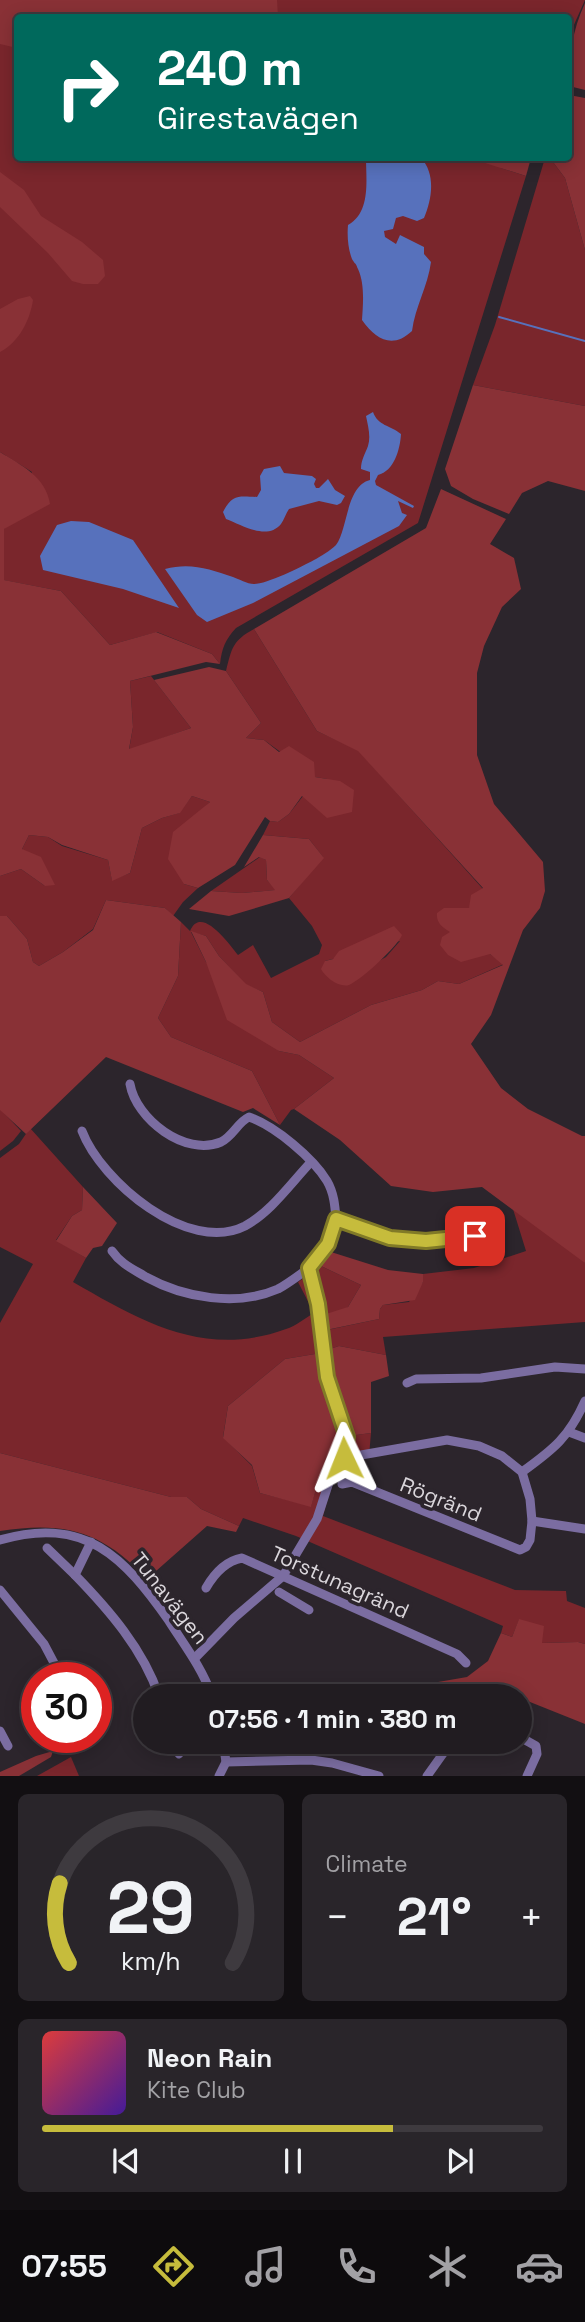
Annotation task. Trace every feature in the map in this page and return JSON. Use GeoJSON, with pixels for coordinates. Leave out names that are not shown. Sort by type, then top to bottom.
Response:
{"type":"FeatureCollection","features":[{"type":"Feature","properties":{"kind":"street"},"geometry":{"type":"LineString","coordinates":[[112,1251],[120,1262],[157,1283],[178,1291],[226,1299],[253,1296],[276,1290],[309,1268],[328,1244],[336,1219],[335,1200],[327,1181],[311,1162],[281,1135],[250,1117],[222,1141],[208,1145],[192,1145],[163,1131],[149,1118],[132,1096],[130,1084]]}},
{"type":"Feature","properties":{"kind":"street"},"geometry":{"type":"LineString","coordinates":[[82,1131],[87,1145],[123,1187],[159,1214],[191,1229],[215,1233],[246,1225],[267,1209],[311,1162]]}},
{"type":"Feature","properties":{"kind":"street"},"geometry":{"type":"LineString","coordinates":[[336,1219],[390,1238],[426,1241],[475,1236],[499,1227]]}},
{"type":"Feature","properties":{"kind":"street"},"geometry":{"type":"LineString","coordinates":[[195,1658],[234,1618],[283,1576],[313,1527],[331,1476],[344,1458],[347,1437],[327,1377],[318,1304],[309,1268]]}},
{"type":"Feature","properties":{"kind":"street"},"geometry":{"type":"LineString","coordinates":[[407,1383],[416,1379],[481,1378],[555,1367],[585,1369]]}},
{"type":"Feature","properties":{"kind":"street"},"geometry":{"type":"LineString","coordinates":[[522,1472],[569,1432],[585,1401]]}},
{"type":"Feature","properties":{"kind":"street"},"geometry":{"type":"LineString","coordinates":[[569,1432],[585,1438]]}},
{"type":"Feature","properties":{"kind":"street"},"geometry":{"type":"LineString","coordinates":[[344,1458],[447,1440],[480,1446],[502,1456],[522,1472],[530,1499],[532,1521],[585,1529]]}},
{"type":"Feature","properties":{"kind":"street","name":"Rögränd"},"geometry":{"type":"LineString","coordinates":[[342,1484],[352,1482],[520,1550],[526,1547],[530,1540],[532,1521]]}},
{"type":"Feature","properties":{"kind":"street","name":"Tunavägen"},"geometry":{"type":"LineString","coordinates":[[0,1540],[14,1536],[57,1533],[91,1542],[112,1554],[142,1584],[195,1658],[208,1684]]}},
{"type":"Feature","properties":{"kind":"street"},"geometry":{"type":"LineString","coordinates":[[75,1575],[91,1542]]}},
{"type":"Feature","properties":{"kind":"street"},"geometry":{"type":"LineString","coordinates":[[47,1548],[107,1607],[151,1672],[155,1684]]}},
{"type":"Feature","properties":{"kind":"street","name":"Torstunagränd"},"geometry":{"type":"LineString","coordinates":[[206,1588],[211,1578],[231,1560],[242,1558],[457,1654],[466,1663]]}},
{"type":"Feature","properties":{"kind":"street"},"geometry":{"type":"LineString","coordinates":[[0,1590],[44,1644],[54,1662]]}},
{"type":"Feature","properties":{"kind":"street"},"geometry":{"type":"LineString","coordinates":[[279,1592],[309,1610]]}},
{"type":"Feature","properties":{"kind":"street"},"geometry":{"type":"LineString","coordinates":[[0,1731],[8,1746]]}},
{"type":"Feature","properties":{"kind":"street"},"geometry":{"type":"LineString","coordinates":[[527,1776],[537,1754],[536,1746],[532,1744]]}},
{"type":"Feature","properties":{"kind":"street"},"geometry":{"type":"LineString","coordinates":[[219,1776],[226,1762],[225,1754]]}},
{"type":"Feature","properties":{"kind":"street"},"geometry":{"type":"LineString","coordinates":[[428,1776],[443,1754]]}},
{"type":"Feature","properties":{"kind":"street"},"geometry":{"type":"LineString","coordinates":[[226,1762],[311,1760],[379,1776]]}},
{"type":"Feature","properties":{"kind":"shaded area"},"geometry":{"type":"Polygon","coordinates":[[[0,0],[585,0],[572,29],[572,14],[14,14],[14,161],[511,161],[501,168],[526,176],[418,523],[236,628],[225,645],[220,664],[212,654],[157,632],[110,645],[61,591],[3,580],[4,529],[32,472],[0,452],[0,0]]]}},
{"type":"Feature","properties":{"kind":"shaded area"},"geometry":{"type":"Polygon","coordinates":[[[0,0],[277,0],[278,14],[14,14],[14,47],[0,44],[0,0]]]}},
{"type":"Feature","properties":{"kind":"shaded area"},"geometry":{"type":"Polygon","coordinates":[[[585,3],[585,90],[572,87],[572,44],[585,3]]]}},
{"type":"Feature","properties":{"kind":"shaded area"},"geometry":{"type":"Polygon","coordinates":[[[572,96],[585,98],[585,250],[565,178],[552,161],[572,161],[572,96]]]}},
{"type":"Feature","properties":{"kind":"shaded area"},"geometry":{"type":"Polygon","coordinates":[[[480,161],[530,161],[526,176],[480,161]]]}},
{"type":"Feature","properties":{"kind":"shaded area"},"geometry":{"type":"Polygon","coordinates":[[[544,161],[552,161],[565,178],[585,250],[585,406],[473,385],[495,325],[544,161]]]}},
{"type":"Feature","properties":{"kind":"shaded area"},"geometry":{"type":"Polygon","coordinates":[[[0,172],[24,190],[41,216],[82,242],[103,260],[105,276],[98,284],[72,281],[48,253],[0,207],[0,172]]]}},
{"type":"Feature","properties":{"kind":"shaded area"},"geometry":{"type":"Polygon","coordinates":[[[30,296],[33,300],[32,308],[26,323],[13,342],[0,352],[0,309],[30,296]]]}},
{"type":"Feature","properties":{"kind":"shaded area"},"geometry":{"type":"Polygon","coordinates":[[[473,385],[585,406],[585,491],[548,481],[522,493],[509,514],[473,499],[451,486],[445,469],[473,385]]]}},
{"type":"Feature","properties":{"kind":"shaded area"},"geometry":{"type":"Polygon","coordinates":[[[0,452],[38,479],[50,504],[4,529],[4,580],[61,591],[110,645],[156,632],[212,654],[220,664],[206,662],[130,681],[133,727],[129,749],[191,728],[154,680],[209,667],[226,671],[261,723],[246,738],[264,740],[279,752],[289,746],[314,762],[315,777],[340,781],[354,790],[352,812],[327,818],[302,796],[289,814],[278,822],[265,817],[235,865],[198,888],[184,884],[168,859],[173,832],[210,802],[192,796],[180,813],[142,828],[130,873],[112,881],[108,860],[62,845],[48,837],[29,835],[22,849],[41,857],[55,885],[45,886],[21,869],[0,876],[0,452]]]}},
{"type":"Feature","properties":{"kind":"shaded area"},"geometry":{"type":"Polygon","coordinates":[[[441,489],[506,519],[490,544],[514,558],[521,589],[502,607],[484,646],[477,673],[477,755],[494,804],[543,862],[545,891],[540,908],[523,930],[491,1015],[471,1044],[501,1088],[528,1109],[585,1136],[585,1263],[482,1187],[433,1192],[391,1186],[340,1140],[294,1109],[334,1078],[299,1055],[279,1051],[227,1020],[206,962],[191,931],[206,936],[219,956],[246,984],[263,992],[272,1022],[300,1042],[371,1005],[422,990],[438,981],[459,984],[503,965],[490,954],[461,962],[448,955],[440,945],[442,937],[450,932],[440,924],[437,913],[444,908],[469,908],[471,895],[483,888],[358,751],[317,731],[254,629],[426,528],[441,489]]]}},
{"type":"Feature","properties":{"kind":"shaded area"},"geometry":{"type":"Polygon","coordinates":[[[254,629],[317,731],[358,750],[483,889],[469,908],[444,908],[451,932],[504,964],[459,984],[438,981],[422,990],[371,1005],[300,1042],[272,1022],[263,992],[246,985],[219,956],[206,936],[191,932],[206,962],[279,1051],[299,1055],[334,1078],[291,1110],[280,1125],[252,1071],[171,1037],[158,1018],[178,976],[181,922],[190,931],[195,924],[208,924],[238,955],[253,945],[271,978],[319,954],[322,945],[312,926],[289,898],[323,857],[309,839],[263,835],[270,821],[278,822],[289,814],[303,796],[327,779],[315,777],[264,740],[246,738],[261,723],[226,671],[234,646],[241,637],[254,629]],[[400,941],[325,961],[377,962],[386,957],[400,941]]]}},
{"type":"Feature","properties":{"kind":"shaded area"},"geometry":{"type":"Polygon","coordinates":[[[151,676],[191,728],[129,750],[133,727],[130,681],[151,676]]]}},
{"type":"Feature","properties":{"kind":"shaded area"},"geometry":{"type":"Polygon","coordinates":[[[192,796],[210,802],[196,815],[184,884],[198,888],[173,916],[165,908],[106,900],[93,929],[39,966],[33,962],[27,939],[7,916],[0,916],[0,876],[21,869],[45,886],[22,849],[29,835],[48,837],[62,846],[108,860],[112,880],[130,873],[142,828],[179,813],[192,796]]]}},
{"type":"Feature","properties":{"kind":"shaded area"},"geometry":{"type":"Polygon","coordinates":[[[263,835],[309,839],[324,858],[289,898],[229,916],[189,909],[211,891],[242,893],[275,890],[267,880],[266,860],[259,857],[244,867],[263,835]]]}},
{"type":"Feature","properties":{"kind":"shaded area"},"geometry":{"type":"Polygon","coordinates":[[[260,857],[266,860],[267,880],[276,890],[242,893],[211,891],[260,857]]]}},
{"type":"Feature","properties":{"kind":"shaded area"},"geometry":{"type":"Polygon","coordinates":[[[106,900],[165,908],[181,922],[178,976],[158,1018],[171,1037],[252,1071],[280,1125],[253,1108],[243,1112],[106,1057],[26,1134],[0,1110],[0,916],[7,916],[27,939],[33,962],[39,966],[93,930],[106,900]]]}},
{"type":"Feature","properties":{"kind":"shaded area"},"geometry":{"type":"Polygon","coordinates":[[[394,926],[402,935],[399,940],[355,982],[345,986],[337,983],[321,969],[325,961],[333,959],[339,951],[394,926]]]}},
{"type":"Feature","properties":{"kind":"shaded area"},"geometry":{"type":"Polygon","coordinates":[[[0,1109],[21,1131],[0,1151],[0,1109]]]}},
{"type":"Feature","properties":{"kind":"shaded area"},"geometry":{"type":"Polygon","coordinates":[[[30,1128],[83,1187],[82,1210],[72,1216],[56,1240],[86,1258],[73,1282],[149,1322],[200,1338],[228,1340],[256,1337],[290,1328],[314,1313],[298,1282],[321,1266],[361,1285],[348,1307],[327,1330],[379,1319],[383,1305],[409,1302],[423,1282],[423,1274],[474,1268],[526,1251],[513,1209],[583,1260],[585,1322],[383,1337],[386,1355],[339,1346],[315,1354],[285,1359],[228,1406],[223,1437],[252,1466],[260,1493],[311,1506],[322,1468],[341,1437],[371,1433],[369,1456],[346,1462],[332,1482],[323,1516],[515,1590],[566,1591],[567,1601],[585,1608],[585,1644],[542,1643],[519,1620],[512,1637],[501,1633],[503,1626],[296,1536],[243,1518],[239,1526],[201,1509],[187,1497],[171,1497],[0,1453],[0,1323],[33,1264],[0,1247],[0,1158],[19,1144],[30,1128]]]}},
{"type":"Feature","properties":{"kind":"shaded area"},"geometry":{"type":"Polygon","coordinates":[[[83,1187],[117,1223],[102,1246],[93,1248],[86,1258],[56,1241],[72,1216],[82,1210],[83,1187]]]}},
{"type":"Feature","properties":{"kind":"shaded area"},"geometry":{"type":"Polygon","coordinates":[[[331,1252],[388,1270],[423,1274],[423,1282],[415,1300],[383,1305],[379,1319],[326,1330],[326,1314],[348,1307],[361,1285],[321,1266],[331,1252]]]}},
{"type":"Feature","properties":{"kind":"shaded area"},"geometry":{"type":"Polygon","coordinates":[[[339,1346],[386,1355],[389,1376],[371,1382],[371,1433],[341,1437],[322,1468],[311,1507],[260,1493],[252,1465],[223,1438],[228,1406],[285,1359],[315,1354],[339,1346]]]}},
{"type":"Feature","properties":{"kind":"shaded area"},"geometry":{"type":"Polygon","coordinates":[[[0,1453],[171,1497],[187,1497],[201,1509],[239,1526],[236,1532],[207,1526],[147,1579],[114,1550],[81,1533],[44,1528],[0,1531],[0,1453]]]}},
{"type":"Feature","properties":{"kind":"shaded area"},"geometry":{"type":"Polygon","coordinates":[[[519,1619],[544,1626],[542,1643],[585,1644],[585,1724],[532,1703],[532,1684],[426,1684],[467,1677],[488,1661],[501,1633],[512,1637],[519,1619]]]}},
{"type":"Feature","properties":{"kind":"shaded area"},"geometry":{"type":"Polygon","coordinates":[[[52,1753],[51,1757],[19,1776],[0,1776],[0,1772],[36,1756],[52,1753]]]}},
{"type":"Feature","properties":{"kind":"shaded area"},"geometry":{"type":"Polygon","coordinates":[[[71,1757],[79,1776],[37,1776],[71,1757]]]}},
{"type":"Feature","properties":{"kind":"water"},"geometry":{"type":"Polygon","coordinates":[[[366,161],[424,161],[431,179],[431,195],[424,218],[417,221],[403,216],[396,218],[393,229],[384,231],[385,237],[396,244],[400,235],[424,247],[424,254],[431,262],[412,331],[398,340],[379,337],[362,320],[362,281],[349,247],[348,225],[361,212],[366,185],[366,161]]]}},
{"type":"Feature","properties":{"kind":"water"},"geometry":{"type":"Polygon","coordinates":[[[373,412],[381,423],[401,434],[395,459],[375,481],[376,485],[414,506],[413,508],[398,501],[402,513],[407,515],[399,526],[253,603],[207,622],[197,615],[165,569],[200,567],[254,584],[301,567],[336,545],[356,490],[370,480],[370,472],[361,469],[369,438],[366,416],[373,412]]]}},
{"type":"Feature","properties":{"kind":"water"},"geometry":{"type":"Polygon","coordinates":[[[280,466],[284,473],[312,476],[316,479],[316,488],[328,479],[335,490],[345,496],[337,505],[319,501],[289,509],[281,524],[269,531],[254,530],[226,519],[223,512],[233,499],[257,497],[261,490],[260,476],[264,469],[280,466]]]}},
{"type":"Feature","properties":{"kind":"water"},"geometry":{"type":"Polygon","coordinates":[[[71,521],[89,522],[133,540],[179,608],[123,589],[43,570],[40,556],[57,525],[71,521]]]}},
{"type":"Feature","properties":{"kind":"waterway"},"geometry":{"type":"LineString","coordinates":[[499,317],[585,341]]}},
{"type":"Feature","properties":{"kind":"route"},"geometry":{"type":"LineString","coordinates":[[344,1458],[347,1437],[327,1377],[318,1304],[309,1268],[328,1244],[336,1219],[390,1238],[426,1241],[475,1236]]}}]}
